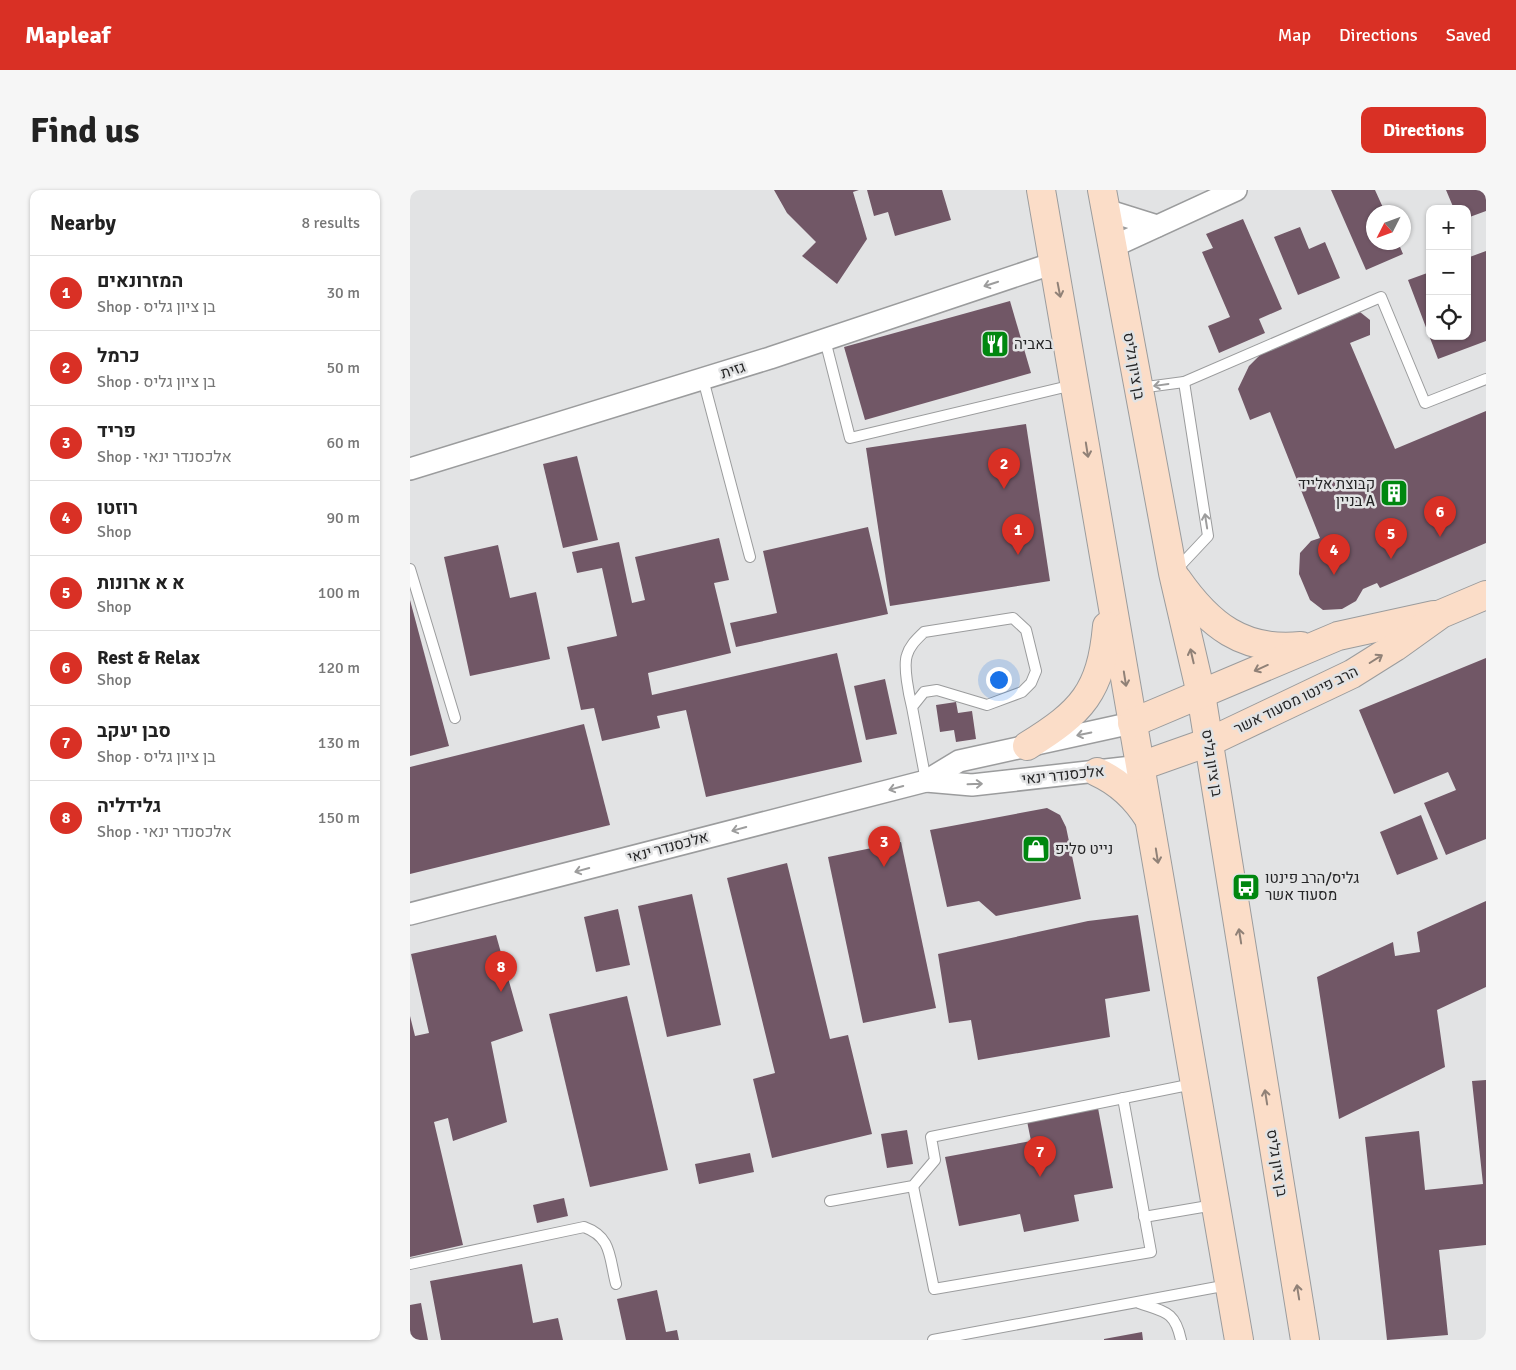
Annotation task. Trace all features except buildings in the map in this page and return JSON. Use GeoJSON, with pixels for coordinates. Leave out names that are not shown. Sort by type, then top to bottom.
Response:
{"type":"FeatureCollection","features":[{"type":"Feature","properties":{"kind":"street"},"geometry":{"type":"LineString","coordinates":[[1041,190],[1076,384],[1132,723],[1151,823],[1239,1340]]}},
{"type":"Feature","properties":{"kind":"street"},"geometry":{"type":"LineString","coordinates":[[1112,247],[1236,190]]}},
{"type":"Feature","properties":{"kind":"street"},"geometry":{"type":"LineString","coordinates":[[1104,200],[1157,226]]}},
{"type":"Feature","properties":{"kind":"street","name":"בן ציון גליס"},"geometry":{"type":"LineString","coordinates":[[1104,200],[1173,573],[1209,742],[1305,1340]]}},
{"type":"Feature","properties":{"kind":"street","name":"גזית"},"geometry":{"type":"LineString","coordinates":[[410,469],[770,358],[1054,263]]}},
{"type":"Feature","properties":{"kind":"street"},"geometry":{"type":"LineString","coordinates":[[1173,573],[1204,613],[1239,638],[1268,646],[1312,645]]}},
{"type":"Feature","properties":{"kind":"street"},"geometry":{"type":"LineString","coordinates":[[1027,746],[1061,724],[1077,710],[1091,692],[1104,652],[1109,584]]}},
{"type":"Feature","properties":{"kind":"street","name":"הרב פינטו מסעוד אשר"},"geometry":{"type":"LineString","coordinates":[[1132,723],[1312,645],[1386,624],[1441,614],[1486,595]]}},
{"type":"Feature","properties":{"kind":"street","name":"הרב פינטו מסעוד אשר"},"geometry":{"type":"LineString","coordinates":[[1141,766],[1209,742],[1352,674],[1395,647],[1441,614]]}},
{"type":"Feature","properties":{"kind":"street","name":"אלכסנדר ינאי"},"geometry":{"type":"LineString","coordinates":[[410,914],[926,780],[958,761],[1132,723]]}},
{"type":"Feature","properties":{"kind":"street","name":"אלכסנדר ינאי"},"geometry":{"type":"LineString","coordinates":[[926,780],[972,785],[1141,766]]}},
{"type":"Feature","properties":{"kind":"street"},"geometry":{"type":"LineString","coordinates":[[1097,772],[1109,777],[1128,792],[1151,823]]}},
{"type":"Feature","properties":{"kind":"lane"},"geometry":{"type":"LineString","coordinates":[[1138,388],[1184,382],[1381,296],[1425,404],[1486,379]]}},
{"type":"Feature","properties":{"kind":"lane"},"geometry":{"type":"LineString","coordinates":[[825,340],[850,438],[1076,384]]}},
{"type":"Feature","properties":{"kind":"lane"},"geometry":{"type":"LineString","coordinates":[[703,379],[750,557]]}},
{"type":"Feature","properties":{"kind":"lane"},"geometry":{"type":"LineString","coordinates":[[1173,573],[1208,536],[1184,382]]}},
{"type":"Feature","properties":{"kind":"lane"},"geometry":{"type":"LineString","coordinates":[[410,569],[455,718]]}},
{"type":"Feature","properties":{"kind":"lane"},"geometry":{"type":"LineString","coordinates":[[912,707],[924,692],[937,690],[987,705],[1022,692],[1031,683],[1036,671],[1026,630],[1013,618],[924,632],[914,641],[906,656],[912,707],[926,780]]}},
{"type":"Feature","properties":{"kind":"lane"},"geometry":{"type":"LineString","coordinates":[[830,1201],[913,1186],[935,1160],[931,1137],[1194,1084]]}},
{"type":"Feature","properties":{"kind":"lane"},"geometry":{"type":"LineString","coordinates":[[913,1186],[934,1289],[1151,1252],[1124,1098]]}},
{"type":"Feature","properties":{"kind":"lane"},"geometry":{"type":"LineString","coordinates":[[1144,1217],[1215,1205]]}},
{"type":"Feature","properties":{"kind":"lane"},"geometry":{"type":"LineString","coordinates":[[410,1264],[584,1227],[598,1232],[606,1242],[616,1284]]}},
{"type":"Feature","properties":{"kind":"lane"},"geometry":{"type":"LineString","coordinates":[[933,1340],[1229,1285]]}},
{"type":"Feature","properties":{"kind":"lane"},"geometry":{"type":"LineString","coordinates":[[1138,1302],[1166,1312],[1177,1322],[1181,1340]]}},
{"type":"Feature","properties":{"kind":"place","name":"באביה"},"geometry":{"type":"Point","coordinates":[995,344]}},
{"type":"Feature","properties":{"kind":"place","name":"כרמל"},"geometry":{"type":"Point","coordinates":[1004,489]}},
{"type":"Feature","properties":{"kind":"place","name":"קבוצת אלייד בניין A"},"geometry":{"type":"Point","coordinates":[1394,493]}},
{"type":"Feature","properties":{"kind":"place","name":"Rest & Relax"},"geometry":{"type":"Point","coordinates":[1440,537]}},
{"type":"Feature","properties":{"kind":"place","name":"המזרונאים"},"geometry":{"type":"Point","coordinates":[1018,555]}},
{"type":"Feature","properties":{"kind":"place","name":"א א ארונות"},"geometry":{"type":"Point","coordinates":[1391,559]}},
{"type":"Feature","properties":{"kind":"place","name":"רוזטו"},"geometry":{"type":"Point","coordinates":[1334,575]}},
{"type":"Feature","properties":{"kind":"place","name":"נייט סליפ"},"geometry":{"type":"Point","coordinates":[1036,849]}},
{"type":"Feature","properties":{"kind":"place","name":"פריד"},"geometry":{"type":"Point","coordinates":[884,867]}},
{"type":"Feature","properties":{"kind":"place","name":"גליס/הרב פינטו מסעוד אשר"},"geometry":{"type":"Point","coordinates":[1246,887]}},
{"type":"Feature","properties":{"kind":"place","name":"גלידליה"},"geometry":{"type":"Point","coordinates":[501,992]}},
{"type":"Feature","properties":{"kind":"place","name":"סבן יעקב"},"geometry":{"type":"Point","coordinates":[1040,1177]}}]}
